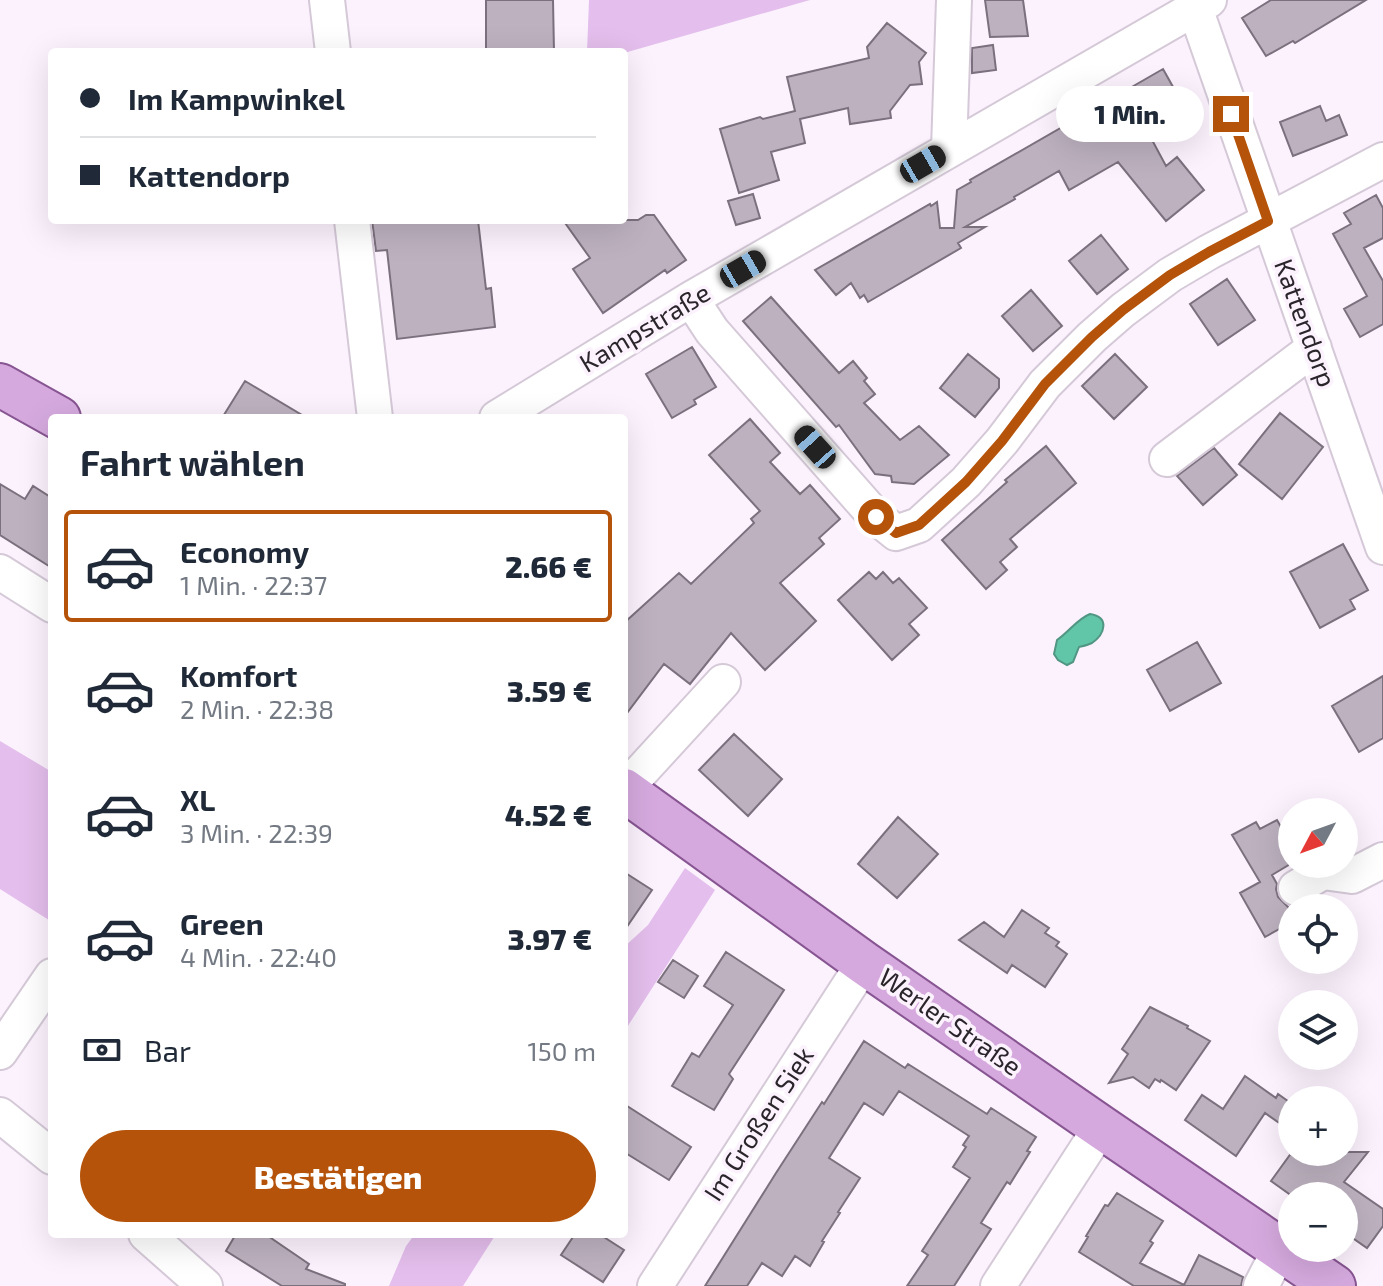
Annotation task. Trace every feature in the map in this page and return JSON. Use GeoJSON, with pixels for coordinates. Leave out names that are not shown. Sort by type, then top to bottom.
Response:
{"type":"FeatureCollection","features":[{"type":"Feature","properties":{"kind":"main road"},"geometry":{"type":"LineString","coordinates":[[0,385],[52,414]]}},
{"type":"Feature","properties":{"kind":"main road","name":"Werler Straße"},"geometry":{"type":"LineString","coordinates":[[628,793],[864,963],[1278,1248]]}},
{"type":"Feature","properties":{"kind":"main road","name":"Werler Straße"},"geometry":{"type":"LineString","coordinates":[[1299,1262],[1334,1286]]}},
{"type":"Feature","properties":{"kind":"street"},"geometry":{"type":"LineString","coordinates":[[327,0],[333,48]]}},
{"type":"Feature","properties":{"kind":"street"},"geometry":{"type":"LineString","coordinates":[[949,149],[954,0]]}},
{"type":"Feature","properties":{"kind":"street","name":"Kampstraße"},"geometry":{"type":"LineString","coordinates":[[504,414],[691,299],[1202,4]]}},
{"type":"Feature","properties":{"kind":"street","name":"Kattendorp"},"geometry":{"type":"LineString","coordinates":[[1202,4],[1268,221],[1383,547]]}},
{"type":"Feature","properties":{"kind":"street"},"geometry":{"type":"LineString","coordinates":[[691,299],[712,331],[876,517],[896,533],[919,525],[966,482],[1045,384],[1123,310],[1170,275],[1209,252],[1383,160]]}},
{"type":"Feature","properties":{"kind":"street"},"geometry":{"type":"LineString","coordinates":[[352,224],[375,414]]}},
{"type":"Feature","properties":{"kind":"street"},"geometry":{"type":"LineString","coordinates":[[1167,459],[1314,348]]}},
{"type":"Feature","properties":{"kind":"street"},"geometry":{"type":"LineString","coordinates":[[0,572],[48,602]]}},
{"type":"Feature","properties":{"kind":"street"},"geometry":{"type":"LineString","coordinates":[[628,786],[723,682]]}},
{"type":"Feature","properties":{"kind":"street"},"geometry":{"type":"LineString","coordinates":[[1296,888],[1323,872],[1352,876],[1383,860]]}},
{"type":"Feature","properties":{"kind":"street","name":"Im Großen Siek"},"geometry":{"type":"LineString","coordinates":[[655,1286],[864,963]]}},
{"type":"Feature","properties":{"kind":"street"},"geometry":{"type":"LineString","coordinates":[[0,1052],[48,982]]}},
{"type":"Feature","properties":{"kind":"street"},"geometry":{"type":"LineString","coordinates":[[0,1115],[48,1154]]}},
{"type":"Feature","properties":{"kind":"street"},"geometry":{"type":"LineString","coordinates":[[998,1286],[1101,1127]]}},
{"type":"Feature","properties":{"kind":"street"},"geometry":{"type":"LineString","coordinates":[[151,1238],[205,1286]]}},
{"type":"Feature","properties":{"kind":"street"},"geometry":{"type":"LineString","coordinates":[[1261,1286],[1278,1253]]}},
{"type":"Feature","properties":{"kind":"shaded area"},"geometry":{"type":"Polygon","coordinates":[[[589,0],[810,0],[628,52],[628,48],[587,48],[589,0]]]}},
{"type":"Feature","properties":{"kind":"shaded area"},"geometry":{"type":"Polygon","coordinates":[[[1090,614],[1103,622],[1100,635],[1092,643],[1079,647],[1073,662],[1067,665],[1058,660],[1054,654],[1057,640],[1090,614]]]}},
{"type":"Feature","properties":{"kind":"shaded area"},"geometry":{"type":"Polygon","coordinates":[[[0,741],[48,770],[48,919],[0,889],[0,741]]]}},
{"type":"Feature","properties":{"kind":"shaded area"},"geometry":{"type":"Polygon","coordinates":[[[685,868],[715,890],[628,1026],[628,943],[648,925],[685,868]]]}},
{"type":"Feature","properties":{"kind":"shaded area"},"geometry":{"type":"Polygon","coordinates":[[[412,1238],[493,1238],[463,1286],[389,1286],[412,1238]]]}},
{"type":"Feature","properties":{"kind":"building"},"geometry":{"type":"Polygon","coordinates":[[[486,0],[553,0],[554,48],[486,48],[486,0]]]}},
{"type":"Feature","properties":{"kind":"building"},"geometry":{"type":"Polygon","coordinates":[[[985,0],[1023,0],[1028,36],[990,37],[985,0]]]}},
{"type":"Feature","properties":{"kind":"building"},"geometry":{"type":"Polygon","coordinates":[[[1271,0],[1366,0],[1295,43],[1293,41],[1266,56],[1242,18],[1271,0]]]}},
{"type":"Feature","properties":{"kind":"building"},"geometry":{"type":"Polygon","coordinates":[[[887,23],[926,53],[919,62],[922,84],[910,85],[890,111],[891,118],[850,124],[848,108],[800,119],[805,143],[771,152],[779,180],[739,193],[720,129],[795,111],[787,77],[869,58],[867,47],[887,23]]]}},
{"type":"Feature","properties":{"kind":"building"},"geometry":{"type":"Polygon","coordinates":[[[993,45],[996,70],[972,73],[972,48],[993,45]]]}},
{"type":"Feature","properties":{"kind":"building"},"geometry":{"type":"Polygon","coordinates":[[[1163,69],[1182,103],[1144,125],[1166,166],[1177,157],[1204,190],[1166,221],[1118,162],[1069,190],[1059,171],[965,227],[985,227],[958,243],[961,248],[868,302],[864,295],[860,298],[851,283],[836,295],[815,270],[930,204],[937,202],[940,228],[954,228],[957,190],[970,180],[1163,69]]]}},
{"type":"Feature","properties":{"kind":"building"},"geometry":{"type":"Polygon","coordinates":[[[1320,106],[1326,121],[1339,115],[1347,135],[1293,156],[1280,122],[1320,106]]]}},
{"type":"Feature","properties":{"kind":"building"},"geometry":{"type":"Polygon","coordinates":[[[753,194],[760,218],[736,225],[728,201],[753,194]]]}},
{"type":"Feature","properties":{"kind":"building"},"geometry":{"type":"Polygon","coordinates":[[[1376,195],[1383,208],[1383,238],[1364,248],[1383,281],[1383,324],[1360,337],[1344,309],[1367,296],[1333,234],[1351,224],[1344,213],[1376,195]]]}},
{"type":"Feature","properties":{"kind":"building"},"geometry":{"type":"Polygon","coordinates":[[[654,215],[686,260],[667,273],[665,270],[603,313],[573,269],[590,258],[566,224],[628,224],[628,220],[654,215]]]}},
{"type":"Feature","properties":{"kind":"building"},"geometry":{"type":"Polygon","coordinates":[[[373,224],[478,224],[486,289],[491,288],[495,327],[397,339],[387,250],[376,251],[373,224]]]}},
{"type":"Feature","properties":{"kind":"building"},"geometry":{"type":"Polygon","coordinates":[[[1101,235],[1128,269],[1097,294],[1069,261],[1101,235]]]}},
{"type":"Feature","properties":{"kind":"building"},"geometry":{"type":"Polygon","coordinates":[[[1227,279],[1255,320],[1218,345],[1190,304],[1227,279]]]}},
{"type":"Feature","properties":{"kind":"building"},"geometry":{"type":"Polygon","coordinates":[[[1031,290],[1062,326],[1033,351],[1002,316],[1031,290]]]}},
{"type":"Feature","properties":{"kind":"building"},"geometry":{"type":"Polygon","coordinates":[[[771,297],[839,373],[853,361],[875,394],[864,403],[900,440],[919,426],[949,455],[914,484],[892,482],[891,476],[875,474],[839,425],[836,427],[743,321],[771,297]]]}},
{"type":"Feature","properties":{"kind":"building"},"geometry":{"type":"Polygon","coordinates":[[[692,347],[716,387],[672,418],[646,374],[692,347]]]}},
{"type":"Feature","properties":{"kind":"building"},"geometry":{"type":"Polygon","coordinates":[[[968,354],[999,379],[999,388],[975,417],[940,388],[968,354]]]}},
{"type":"Feature","properties":{"kind":"building"},"geometry":{"type":"Polygon","coordinates":[[[1115,354],[1147,387],[1114,419],[1082,386],[1115,354]]]}},
{"type":"Feature","properties":{"kind":"building"},"geometry":{"type":"Polygon","coordinates":[[[245,381],[300,414],[224,414],[245,381]]]}},
{"type":"Feature","properties":{"kind":"building"},"geometry":{"type":"Polygon","coordinates":[[[1280,413],[1323,447],[1282,499],[1239,464],[1280,413]]]}},
{"type":"Feature","properties":{"kind":"building"},"geometry":{"type":"Polygon","coordinates":[[[750,419],[780,453],[770,462],[800,494],[810,485],[840,519],[819,538],[824,544],[780,583],[816,621],[765,670],[731,633],[690,684],[664,664],[628,712],[628,619],[679,573],[691,584],[754,523],[751,519],[760,511],[709,455],[750,419]]]}},
{"type":"Feature","properties":{"kind":"building"},"geometry":{"type":"Polygon","coordinates":[[[1046,446],[1076,483],[1010,539],[1017,547],[1000,562],[1007,570],[986,589],[942,540],[1046,446]]]}},
{"type":"Feature","properties":{"kind":"building"},"geometry":{"type":"Polygon","coordinates":[[[1214,448],[1237,475],[1203,505],[1177,476],[1214,448]]]}},
{"type":"Feature","properties":{"kind":"building"},"geometry":{"type":"Polygon","coordinates":[[[0,484],[25,499],[33,486],[48,495],[48,565],[0,535],[0,484]]]}},
{"type":"Feature","properties":{"kind":"building"},"geometry":{"type":"Polygon","coordinates":[[[1343,544],[1368,590],[1350,600],[1355,609],[1320,628],[1290,572],[1343,544]]]}},
{"type":"Feature","properties":{"kind":"building"},"geometry":{"type":"Polygon","coordinates":[[[869,572],[876,579],[883,572],[893,583],[899,578],[927,608],[909,624],[919,635],[892,660],[838,600],[869,572]]]}},
{"type":"Feature","properties":{"kind":"building"},"geometry":{"type":"Polygon","coordinates":[[[1197,642],[1221,683],[1170,711],[1147,670],[1197,642]]]}},
{"type":"Feature","properties":{"kind":"building"},"geometry":{"type":"Polygon","coordinates":[[[1383,676],[1383,738],[1359,752],[1332,706],[1383,676]]]}},
{"type":"Feature","properties":{"kind":"building"},"geometry":{"type":"Polygon","coordinates":[[[734,734],[782,779],[748,816],[699,770],[734,734]]]}},
{"type":"Feature","properties":{"kind":"building"},"geometry":{"type":"Polygon","coordinates":[[[898,817],[938,854],[897,898],[858,864],[898,817]]]}},
{"type":"Feature","properties":{"kind":"building"},"geometry":{"type":"Polygon","coordinates":[[[1256,822],[1260,829],[1278,822],[1278,871],[1272,875],[1277,884],[1278,930],[1265,937],[1240,893],[1260,882],[1232,835],[1256,822]]]}},
{"type":"Feature","properties":{"kind":"building"},"geometry":{"type":"Polygon","coordinates":[[[628,875],[652,890],[628,925],[628,875]]]}},
{"type":"Feature","properties":{"kind":"building"},"geometry":{"type":"Polygon","coordinates":[[[1022,910],[1049,928],[1045,933],[1059,942],[1056,946],[1067,954],[1045,987],[1012,965],[1007,973],[959,940],[984,922],[1004,937],[1022,910]]]}},
{"type":"Feature","properties":{"kind":"building"},"geometry":{"type":"Polygon","coordinates":[[[726,952],[784,990],[729,1074],[733,1079],[714,1110],[672,1086],[692,1053],[699,1057],[733,1005],[704,986],[726,952]]]}},
{"type":"Feature","properties":{"kind":"building"},"geometry":{"type":"Polygon","coordinates":[[[673,960],[698,976],[684,998],[658,982],[673,960]]]}},
{"type":"Feature","properties":{"kind":"building"},"geometry":{"type":"Polygon","coordinates":[[[1150,1007],[1210,1041],[1176,1090],[1155,1079],[1149,1088],[1133,1077],[1109,1083],[1128,1054],[1122,1049],[1150,1007]]]}},
{"type":"Feature","properties":{"kind":"building"},"geometry":{"type":"Polygon","coordinates":[[[864,1041],[905,1068],[908,1064],[987,1114],[991,1108],[1036,1137],[1010,1184],[1007,1182],[981,1223],[991,1229],[954,1286],[907,1286],[928,1255],[922,1251],[970,1178],[953,1167],[969,1136],[899,1091],[883,1115],[864,1103],[829,1158],[860,1178],[810,1266],[795,1256],[782,1276],[762,1263],[747,1286],[705,1286],[822,1102],[824,1104],[864,1041]]]}},
{"type":"Feature","properties":{"kind":"building"},"geometry":{"type":"Polygon","coordinates":[[[1245,1076],[1276,1098],[1278,1094],[1278,1122],[1265,1113],[1236,1156],[1185,1120],[1202,1095],[1223,1109],[1245,1076]]]}},
{"type":"Feature","properties":{"kind":"building"},"geometry":{"type":"Polygon","coordinates":[[[628,1107],[691,1147],[669,1180],[628,1154],[628,1107]]]}},
{"type":"Feature","properties":{"kind":"building"},"geometry":{"type":"Polygon","coordinates":[[[1358,1152],[1368,1152],[1358,1164],[1358,1152]]]}},
{"type":"Feature","properties":{"kind":"building"},"geometry":{"type":"Polygon","coordinates":[[[1282,1166],[1357,1166],[1344,1182],[1278,1182],[1278,1186],[1271,1181],[1282,1166]]]}},
{"type":"Feature","properties":{"kind":"building"},"geometry":{"type":"Polygon","coordinates":[[[1358,1192],[1383,1209],[1383,1226],[1367,1248],[1358,1242],[1358,1192]]]}},
{"type":"Feature","properties":{"kind":"building"},"geometry":{"type":"Polygon","coordinates":[[[1117,1193],[1163,1221],[1140,1263],[1184,1285],[1199,1255],[1243,1277],[1241,1286],[1134,1286],[1079,1252],[1105,1205],[1108,1206],[1117,1193]]]}},
{"type":"Feature","properties":{"kind":"building"},"geometry":{"type":"Polygon","coordinates":[[[234,1238],[271,1238],[309,1264],[306,1269],[345,1286],[282,1286],[226,1251],[234,1238]]]}},
{"type":"Feature","properties":{"kind":"building"},"geometry":{"type":"Polygon","coordinates":[[[572,1238],[605,1238],[624,1250],[603,1282],[561,1255],[572,1238]]]}},
{"type":"Feature","properties":{"kind":"route"},"geometry":{"type":"LineString","coordinates":[[876,517],[896,533],[919,525],[966,482],[1045,384],[1092,337],[1170,275],[1268,221],[1231,114]]}}]}
